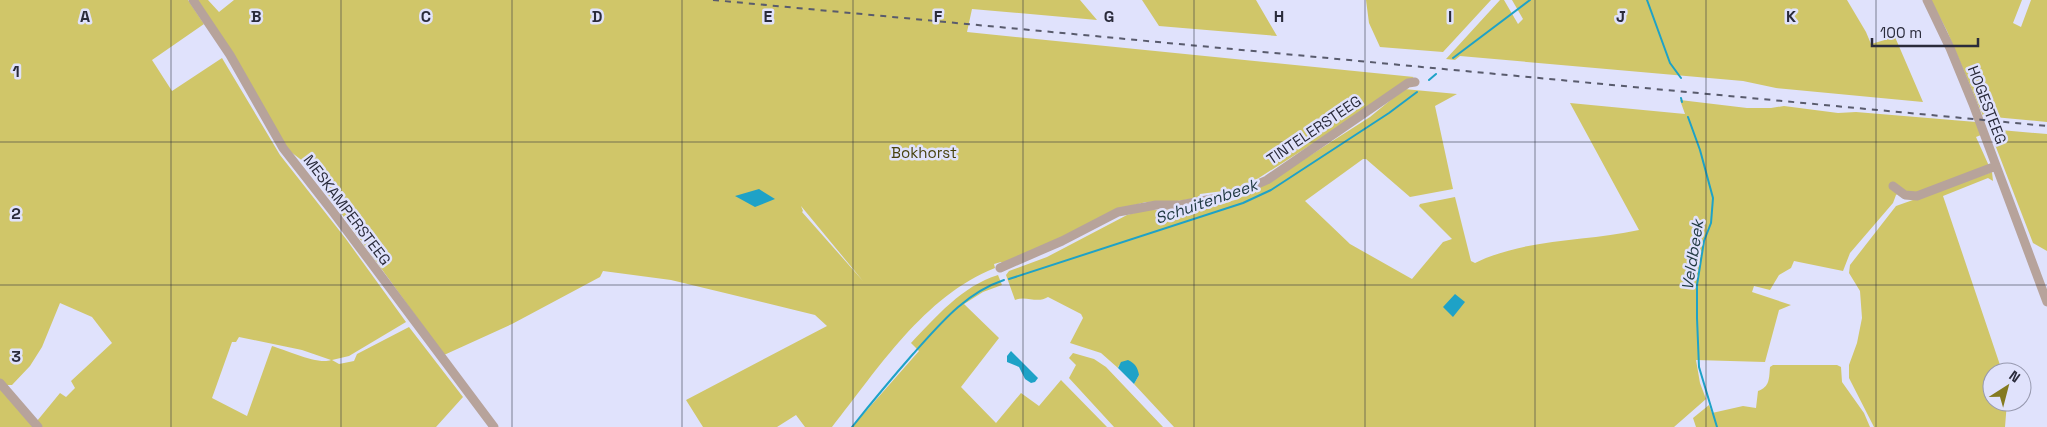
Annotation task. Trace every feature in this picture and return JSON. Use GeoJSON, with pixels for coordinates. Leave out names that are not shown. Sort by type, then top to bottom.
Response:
{"type":"FeatureCollection","features":[{"type":"Feature","properties":{"kind":"street","name":"MESKAMPERSTEEG"},"geometry":{"type":"LineString","coordinates":[[193,0],[230,55],[283,148],[334,212],[494,427]]}},
{"type":"Feature","properties":{"kind":"street","name":"HOGESTEEG"},"geometry":{"type":"LineString","coordinates":[[1927,0],[1963,80],[2047,302]]}},
{"type":"Feature","properties":{"kind":"street","name":"TINTELERSTEEG"},"geometry":{"type":"LineString","coordinates":[[1000,268],[1062,241],[1118,212],[1156,205],[1180,205],[1242,191],[1267,180],[1408,83],[1415,82]]}},
{"type":"Feature","properties":{"kind":"street","name":"HOGESTEEG"},"geometry":{"type":"LineString","coordinates":[[1893,186],[1903,194],[1917,196],[1996,166]]}},
{"type":"Feature","properties":{"kind":"street"},"geometry":{"type":"LineString","coordinates":[[0,383],[38,427]]}},
{"type":"Feature","properties":{"kind":"green space"},"geometry":{"type":"Polygon","coordinates":[[[0,0],[188,0],[204,24],[152,60],[172,91],[222,58],[280,155],[346,239],[406,322],[349,356],[332,360],[339,364],[354,361],[357,354],[409,327],[463,397],[436,427],[41,427],[37,421],[60,393],[66,397],[75,388],[71,381],[112,343],[92,317],[60,303],[42,347],[30,366],[12,385],[5,385],[0,380],[0,0]],[[239,337],[236,342],[232,342],[212,398],[247,416],[272,346],[310,359],[331,360],[302,350],[239,337]]]}},
{"type":"Feature","properties":{"kind":"green space","name":"Bokhorst"},"geometry":{"type":"Polygon","coordinates":[[[197,0],[208,0],[219,12],[234,0],[1080,0],[1097,20],[972,9],[967,32],[1414,77],[1251,183],[1231,190],[1200,194],[1199,198],[1146,202],[1123,208],[1004,265],[1001,262],[994,264],[995,268],[969,280],[924,315],[885,359],[832,427],[805,427],[796,415],[777,427],[703,427],[686,400],[827,326],[815,315],[671,280],[603,271],[600,277],[512,324],[444,355],[304,162],[291,152],[276,133],[197,0]],[[801,206],[802,212],[863,281],[801,206]]]}},
{"type":"Feature","properties":{"kind":"green space"},"geometry":{"type":"Polygon","coordinates":[[[1142,0],[1256,0],[1277,36],[1159,26],[1142,0]]]}},
{"type":"Feature","properties":{"kind":"green space"},"geometry":{"type":"Polygon","coordinates":[[[1366,0],[1491,0],[1443,52],[1380,47],[1369,23],[1366,0]]]}},
{"type":"Feature","properties":{"kind":"green space"},"geometry":{"type":"Polygon","coordinates":[[[1500,0],[1504,0],[1518,24],[1523,19],[1512,0],[1847,0],[1871,44],[1895,37],[1923,102],[1776,88],[1743,81],[1460,56],[1455,60],[1446,59],[1500,0]]]}},
{"type":"Feature","properties":{"kind":"green space"},"geometry":{"type":"Polygon","coordinates":[[[1931,0],[2022,0],[2013,23],[2021,27],[2031,0],[2047,0],[2047,122],[1983,116],[1947,31],[1931,0]]]}},
{"type":"Feature","properties":{"kind":"green space"},"geometry":{"type":"Polygon","coordinates":[[[1404,89],[1457,94],[1435,106],[1453,189],[1410,197],[1366,159],[1363,159],[1305,201],[1350,244],[1412,279],[1443,242],[1452,239],[1419,206],[1420,204],[1455,197],[1471,261],[1475,263],[1514,249],[1639,230],[1570,103],[1685,114],[1680,100],[1747,108],[1784,106],[1838,113],[1856,112],[1976,122],[1981,135],[1976,137],[1989,166],[1919,193],[1902,191],[1896,195],[1893,203],[1850,253],[1843,271],[1794,261],[1791,268],[1779,275],[1770,290],[1754,286],[1752,292],[1791,305],[1779,310],[1765,362],[1696,360],[1700,383],[1706,399],[1674,427],[1174,427],[1134,384],[1139,375],[1119,365],[1118,368],[1101,353],[1070,343],[1083,318],[1081,314],[1048,297],[1040,300],[1023,298],[1015,300],[1006,275],[1009,271],[1047,257],[1127,215],[1145,210],[1203,209],[1235,200],[1253,192],[1370,117],[1404,89]]]}},
{"type":"Feature","properties":{"kind":"green space"},"geometry":{"type":"Polygon","coordinates":[[[1989,129],[2047,134],[2047,251],[2033,243],[1989,129]]]}},
{"type":"Feature","properties":{"kind":"green space"},"geometry":{"type":"Polygon","coordinates":[[[1992,172],[1993,181],[1988,178],[1943,196],[1999,362],[1982,362],[1982,412],[2006,412],[2005,427],[1874,427],[1849,378],[1849,365],[1857,343],[1862,318],[1860,291],[1849,273],[1850,265],[1896,206],[1992,172]]]}},
{"type":"Feature","properties":{"kind":"green space"},"geometry":{"type":"Polygon","coordinates":[[[998,275],[1002,285],[983,292],[964,304],[999,338],[961,387],[996,423],[1021,393],[1039,406],[1061,380],[1107,427],[852,427],[919,351],[911,343],[930,323],[961,294],[998,275]]]}},
{"type":"Feature","properties":{"kind":"green space"},"geometry":{"type":"Polygon","coordinates":[[[1073,353],[1094,359],[1106,367],[1163,427],[1114,427],[1069,378],[1076,365],[1069,358],[1073,353]]]}},
{"type":"Feature","properties":{"kind":"green space"},"geometry":{"type":"Polygon","coordinates":[[[1773,365],[1837,365],[1841,367],[1842,382],[1864,413],[1870,427],[1696,427],[1693,418],[1709,405],[1712,413],[1743,406],[1756,408],[1758,391],[1767,385],[1770,367],[1773,365]]]}},
{"type":"Feature","properties":{"kind":"green space"},"geometry":{"type":"Polygon","coordinates":[[[0,389],[33,427],[0,427],[0,389]]]}},
{"type":"Feature","properties":{"kind":"water"},"geometry":{"type":"Polygon","coordinates":[[[759,189],[775,199],[755,207],[735,196],[759,189]]]}},
{"type":"Feature","properties":{"kind":"water"},"geometry":{"type":"Polygon","coordinates":[[[1455,294],[1465,302],[1453,317],[1443,307],[1455,294]]]}},
{"type":"Feature","properties":{"kind":"water"},"geometry":{"type":"Polygon","coordinates":[[[1011,351],[1038,378],[1035,382],[1031,383],[1025,379],[1019,367],[1007,362],[1007,356],[1011,351]]]}},
{"type":"Feature","properties":{"kind":"water"},"geometry":{"type":"Polygon","coordinates":[[[1128,360],[1134,364],[1139,372],[1134,384],[1118,368],[1121,362],[1128,360]]]}},
{"type":"Feature","properties":{"kind":"waterway","name":"Schuitenbeek"},"geometry":{"type":"LineString","coordinates":[[1453,58],[1530,0]]}},
{"type":"Feature","properties":{"kind":"waterway","name":"Veldbeek"},"geometry":{"type":"LineString","coordinates":[[1647,0],[1670,63],[1681,78]]}},
{"type":"Feature","properties":{"kind":"waterway","name":"Schuitenbeek"},"geometry":{"type":"LineString","coordinates":[[1429,80],[1436,74]]}},
{"type":"Feature","properties":{"kind":"waterway","name":"Schuitenbeek"},"geometry":{"type":"LineString","coordinates":[[1009,279],[1243,203],[1271,190],[1389,113],[1417,92]]}},
{"type":"Feature","properties":{"kind":"waterway","name":"Veldbeek"},"geometry":{"type":"LineString","coordinates":[[1681,98],[1682,102]]}},
{"type":"Feature","properties":{"kind":"waterway","name":"Veldbeek"},"geometry":{"type":"LineString","coordinates":[[1688,117],[1700,150],[1713,198],[1711,223],[1704,241],[1697,285],[1697,318],[1699,367],[1717,427]]}},
{"type":"Feature","properties":{"kind":"waterway","name":"Schuitenbeek"},"geometry":{"type":"LineString","coordinates":[[852,427],[943,321],[965,301],[1004,280]]}},
{"type":"Feature","properties":{"kind":"railway"},"geometry":{"type":"LineString","coordinates":[[713,0],[2047,126]]}}]}
